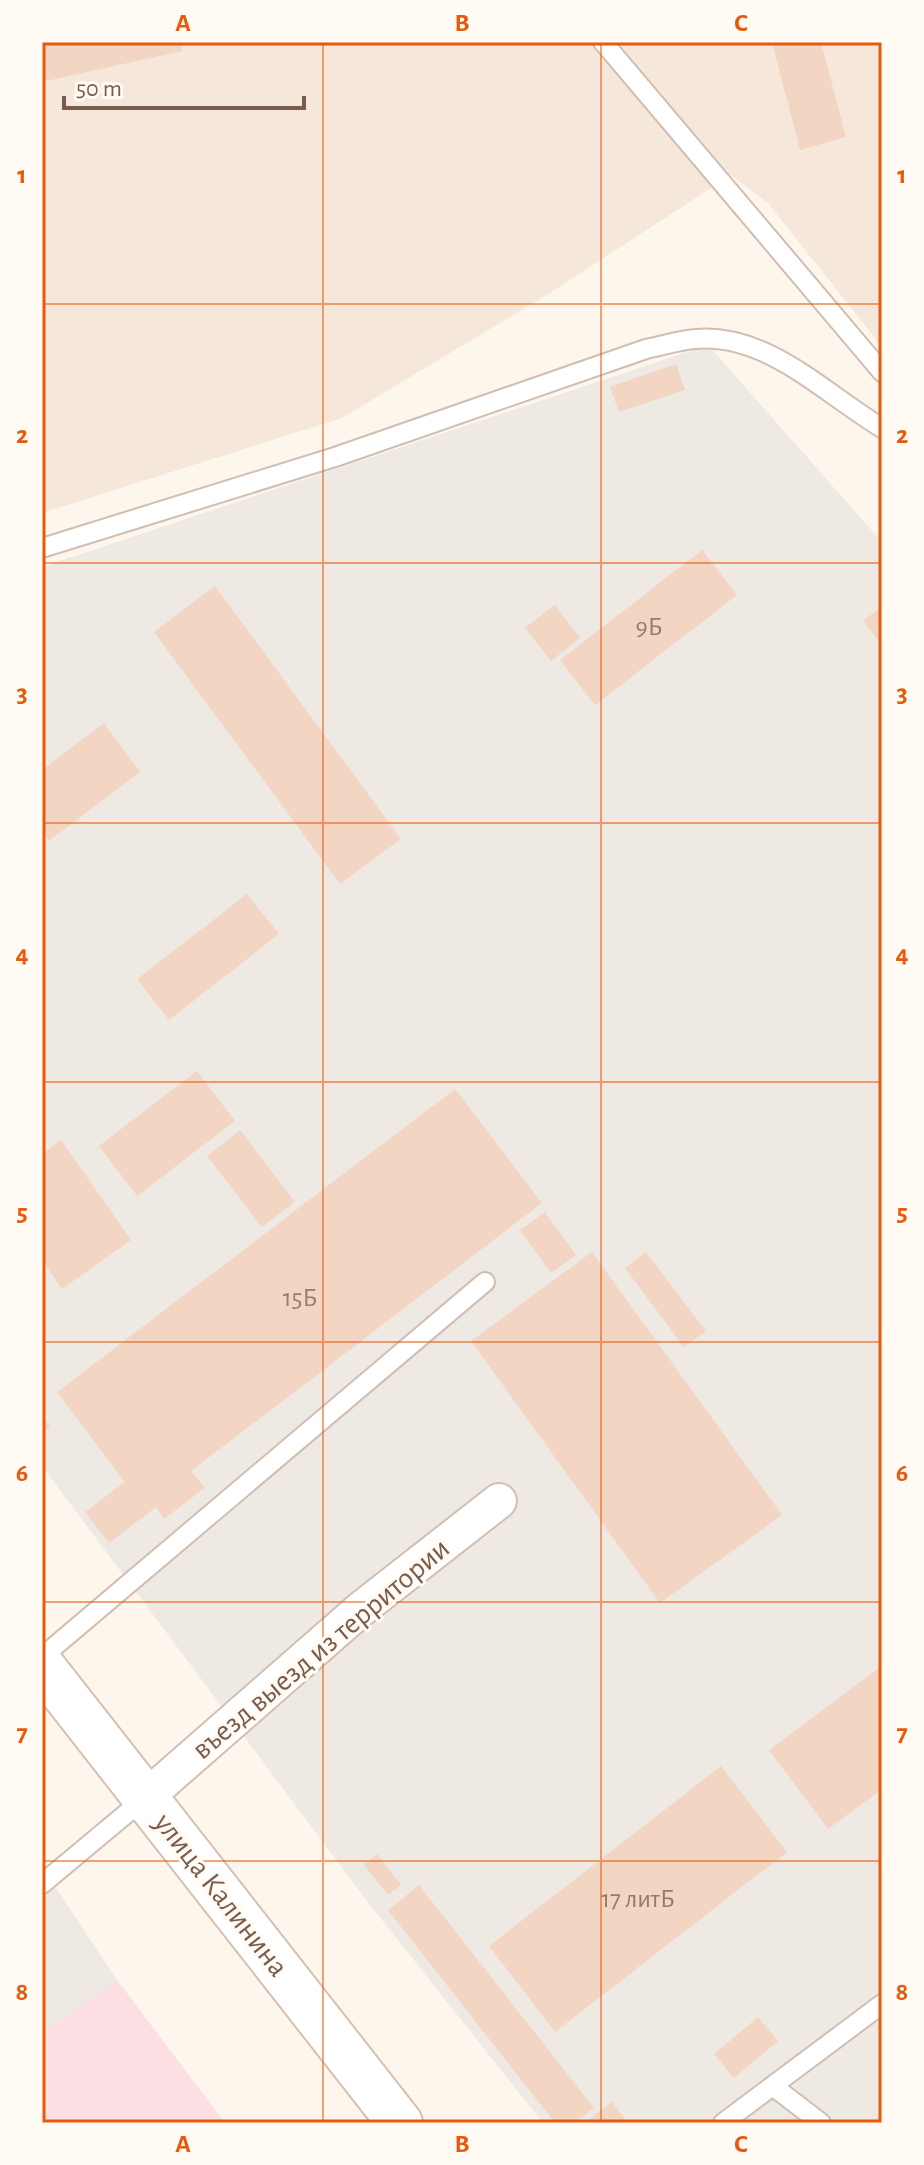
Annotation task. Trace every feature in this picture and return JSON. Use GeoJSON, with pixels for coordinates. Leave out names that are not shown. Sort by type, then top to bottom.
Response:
{"type":"FeatureCollection","features":[{"type":"Feature","properties":{"kind":"main road","name":"улица Калинина"},"geometry":{"type":"LineString","coordinates":[[42,1666],[400,2123]]}},
{"type":"Feature","properties":{"kind":"street","name":"въезд выезд из территории"},"geometry":{"type":"LineString","coordinates":[[145,1798],[361,1609],[499,1501]]}},
{"type":"Feature","properties":{"kind":"lane"},"geometry":{"type":"LineString","coordinates":[[603,42],[882,372]]}},
{"type":"Feature","properties":{"kind":"lane"},"geometry":{"type":"LineString","coordinates":[[42,548],[335,457],[646,349],[696,338],[736,341],[770,354],[882,428]]}},
{"type":"Feature","properties":{"kind":"lane"},"geometry":{"type":"LineString","coordinates":[[42,1657],[485,1282]]}},
{"type":"Feature","properties":{"kind":"lane"},"geometry":{"type":"LineString","coordinates":[[42,1884],[145,1798]]}},
{"type":"Feature","properties":{"kind":"lane"},"geometry":{"type":"LineString","coordinates":[[723,2123],[882,2004]]}},
{"type":"Feature","properties":{"kind":"lane"},"geometry":{"type":"LineString","coordinates":[[774,2087],[821,2123]]}},
{"type":"Feature","properties":{"kind":"shaded area"},"geometry":{"type":"Polygon","coordinates":[[[42,42],[882,42],[882,347],[768,203],[731,175],[550,293],[342,418],[42,513],[42,42]]]}},
{"type":"Feature","properties":{"kind":"shaded area"},"geometry":{"type":"Polygon","coordinates":[[[708,345],[882,542],[882,2123],[543,2123],[367,1901],[42,1466],[42,567],[708,345]]]}},
{"type":"Feature","properties":{"kind":"shaded area"},"geometry":{"type":"Polygon","coordinates":[[[42,1867],[117,1980],[42,2033],[42,1867]]]}},
{"type":"Feature","properties":{"kind":"shaded area"},"geometry":{"type":"Polygon","coordinates":[[[117,1980],[225,2123],[42,2123],[42,2033],[117,1980]]]}},
{"type":"Feature","properties":{"kind":"building"},"geometry":{"type":"Polygon","coordinates":[[[42,42],[180,42],[182,51],[42,82],[42,42]]]}},
{"type":"Feature","properties":{"kind":"building"},"geometry":{"type":"Polygon","coordinates":[[[772,42],[821,42],[846,137],[800,150],[772,42]]]}},
{"type":"Feature","properties":{"kind":"building"},"geometry":{"type":"Polygon","coordinates":[[[676,364],[685,390],[619,412],[610,387],[676,364]]]}},
{"type":"Feature","properties":{"kind":"building"},"geometry":{"type":"Polygon","coordinates":[[[702,550],[737,595],[595,705],[560,660],[702,550]]]}},
{"type":"Feature","properties":{"kind":"building"},"geometry":{"type":"Polygon","coordinates":[[[215,586],[401,839],[340,884],[154,632],[215,586]]]}},
{"type":"Feature","properties":{"kind":"building"},"geometry":{"type":"Polygon","coordinates":[[[555,605],[580,638],[551,661],[525,628],[555,605]]]}},
{"type":"Feature","properties":{"kind":"building"},"geometry":{"type":"Polygon","coordinates":[[[882,606],[882,645],[863,621],[882,606]]]}},
{"type":"Feature","properties":{"kind":"building"},"geometry":{"type":"Polygon","coordinates":[[[104,723],[140,772],[49,841],[42,832],[42,770],[104,723]]]}},
{"type":"Feature","properties":{"kind":"building"},"geometry":{"type":"Polygon","coordinates":[[[247,894],[279,934],[169,1020],[137,979],[247,894]]]}},
{"type":"Feature","properties":{"kind":"building"},"geometry":{"type":"Polygon","coordinates":[[[197,1071],[235,1121],[137,1196],[99,1146],[197,1071]]]}},
{"type":"Feature","properties":{"kind":"building"},"geometry":{"type":"Polygon","coordinates":[[[455,1089],[542,1203],[191,1471],[205,1488],[164,1519],[156,1507],[109,1543],[85,1512],[125,1482],[57,1392],[455,1089]]]}},
{"type":"Feature","properties":{"kind":"building"},"geometry":{"type":"Polygon","coordinates":[[[240,1130],[295,1202],[262,1227],[207,1156],[240,1130]]]}},
{"type":"Feature","properties":{"kind":"building"},"geometry":{"type":"Polygon","coordinates":[[[61,1140],[131,1240],[62,1289],[42,1260],[42,1154],[61,1140]]]}},
{"type":"Feature","properties":{"kind":"building"},"geometry":{"type":"Polygon","coordinates":[[[545,1212],[576,1255],[551,1273],[520,1230],[545,1212]]]}},
{"type":"Feature","properties":{"kind":"building"},"geometry":{"type":"Polygon","coordinates":[[[592,1252],[782,1515],[660,1603],[471,1341],[592,1252]]]}},
{"type":"Feature","properties":{"kind":"building"},"geometry":{"type":"Polygon","coordinates":[[[646,1252],[706,1331],[684,1347],[625,1268],[646,1252]]]}},
{"type":"Feature","properties":{"kind":"building"},"geometry":{"type":"Polygon","coordinates":[[[42,1416],[50,1427],[42,1433],[42,1416]]]}},
{"type":"Feature","properties":{"kind":"building"},"geometry":{"type":"Polygon","coordinates":[[[882,1666],[882,1789],[828,1829],[769,1750],[882,1666]]]}},
{"type":"Feature","properties":{"kind":"building"},"geometry":{"type":"Polygon","coordinates":[[[721,1766],[787,1852],[555,2032],[489,1946],[721,1766]]]}},
{"type":"Feature","properties":{"kind":"building"},"geometry":{"type":"Polygon","coordinates":[[[377,1854],[401,1885],[388,1895],[364,1865],[377,1854]]]}},
{"type":"Feature","properties":{"kind":"building"},"geometry":{"type":"Polygon","coordinates":[[[419,1885],[594,2108],[574,2123],[555,2123],[388,1910],[419,1885]]]}},
{"type":"Feature","properties":{"kind":"building"},"geometry":{"type":"Polygon","coordinates":[[[758,2017],[778,2041],[734,2078],[714,2054],[758,2017]]]}},
{"type":"Feature","properties":{"kind":"building"},"geometry":{"type":"Polygon","coordinates":[[[612,2102],[628,2123],[584,2123],[612,2102]]]}}]}
